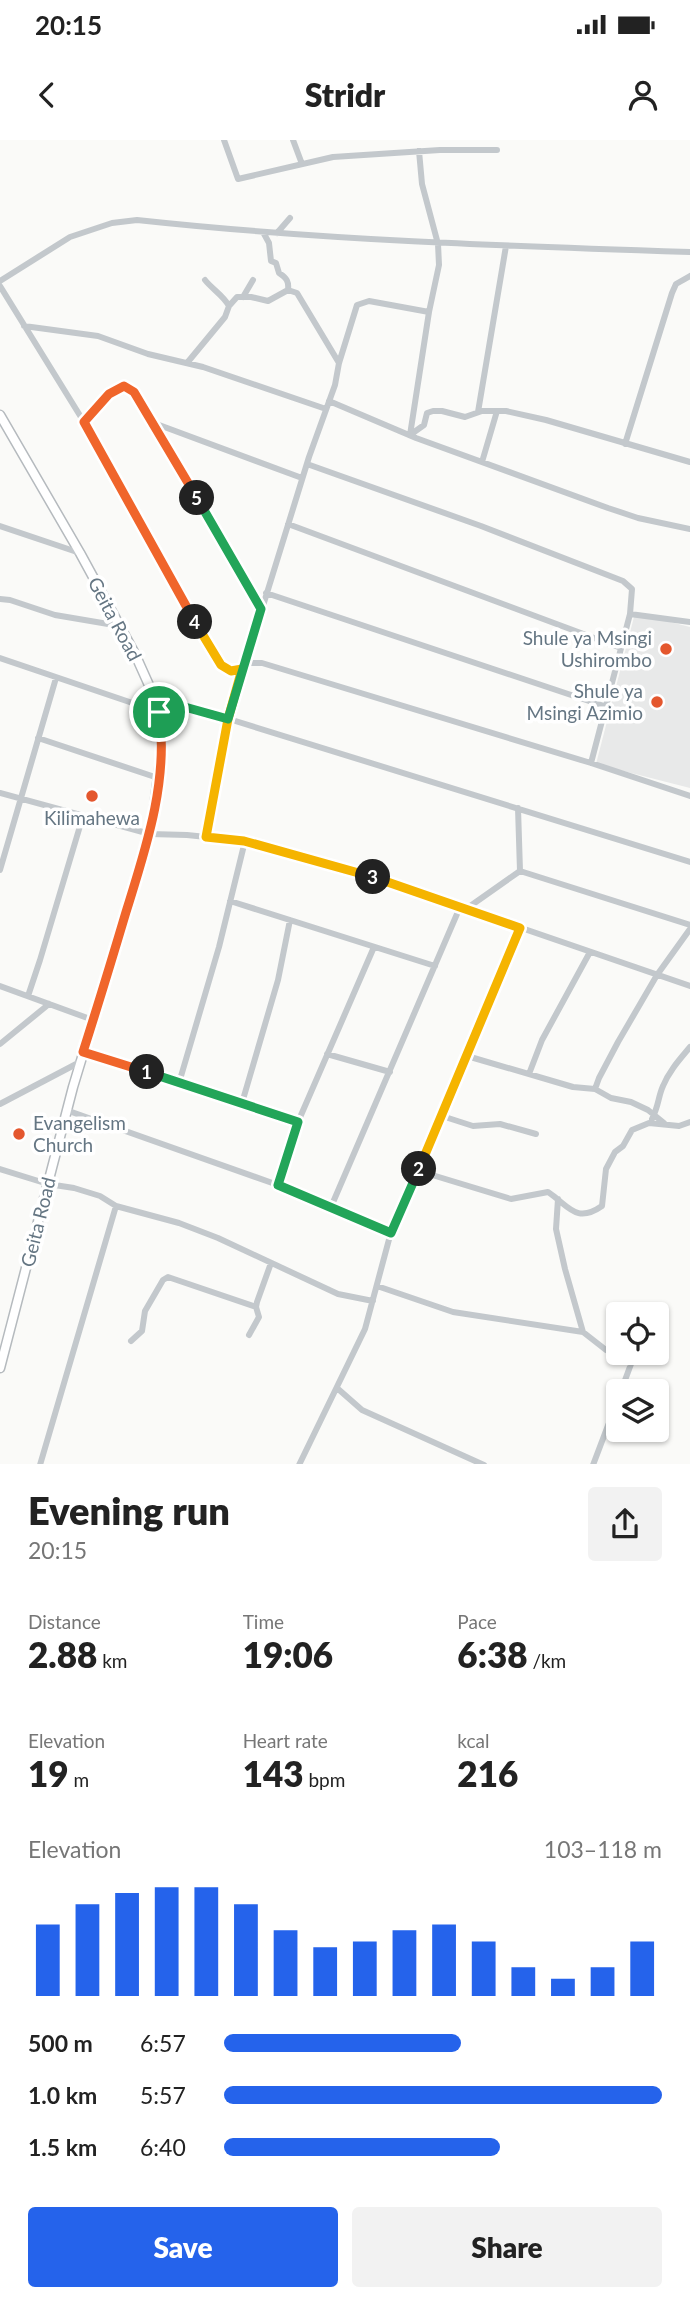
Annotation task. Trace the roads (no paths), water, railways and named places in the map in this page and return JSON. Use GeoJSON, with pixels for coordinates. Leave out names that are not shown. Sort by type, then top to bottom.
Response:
{"type":"FeatureCollection","features":[{"type":"Feature","properties":{"kind":"main road","name":"Geita Road"},"geometry":{"type":"LineString","coordinates":[[0,415],[135,654],[159,712],[162,730],[150,834],[66,1110],[0,1368]]}},
{"type":"Feature","properties":{"kind":"street"},"geometry":{"type":"LineString","coordinates":[[224,140],[238,179],[333,157],[419,151],[497,150]]}},
{"type":"Feature","properties":{"kind":"street"},"geometry":{"type":"LineString","coordinates":[[293,140],[302,164]]}},
{"type":"Feature","properties":{"kind":"street"},"geometry":{"type":"LineString","coordinates":[[410,435],[439,265],[438,244],[422,184],[419,151]]}},
{"type":"Feature","properties":{"kind":"street"},"geometry":{"type":"LineString","coordinates":[[277,233],[290,218]]}},
{"type":"Feature","properties":{"kind":"street"},"geometry":{"type":"LineString","coordinates":[[690,252],[438,244],[137,220],[112,223],[70,237],[0,284],[84,422],[221,665],[231,671],[262,663],[591,762],[690,796]]}},
{"type":"Feature","properties":{"kind":"street"},"geometry":{"type":"LineString","coordinates":[[263,232],[270,243],[271,261],[276,263],[279,273],[285,277],[289,284],[288,290]]}},
{"type":"Feature","properties":{"kind":"street"},"geometry":{"type":"LineString","coordinates":[[478,412],[506,246]]}},
{"type":"Feature","properties":{"kind":"street"},"geometry":{"type":"LineString","coordinates":[[625,444],[672,293],[676,284],[690,276]]}},
{"type":"Feature","properties":{"kind":"street"},"geometry":{"type":"LineString","coordinates":[[205,280],[229,306]]}},
{"type":"Feature","properties":{"kind":"street"},"geometry":{"type":"LineString","coordinates":[[243,297],[253,280]]}},
{"type":"Feature","properties":{"kind":"street"},"geometry":{"type":"LineString","coordinates":[[187,363],[225,317],[229,306],[237,297],[268,301],[288,290],[297,293],[339,363]]}},
{"type":"Feature","properties":{"kind":"street"},"geometry":{"type":"LineString","coordinates":[[206,837],[228,719],[243,666],[329,401],[357,305],[369,301],[429,312]]}},
{"type":"Feature","properties":{"kind":"street"},"geometry":{"type":"LineString","coordinates":[[24,326],[98,336],[326,409]]}},
{"type":"Feature","properties":{"kind":"street"},"geometry":{"type":"LineString","coordinates":[[84,422],[109,394],[124,386],[134,392],[261,609]]}},
{"type":"Feature","properties":{"kind":"street"},"geometry":{"type":"LineString","coordinates":[[329,401],[410,435],[638,518],[690,529]]}},
{"type":"Feature","properties":{"kind":"street"},"geometry":{"type":"LineString","coordinates":[[410,435],[424,425],[427,414],[433,411],[465,417],[478,412],[497,411],[546,420],[690,462]]}},
{"type":"Feature","properties":{"kind":"street"},"geometry":{"type":"LineString","coordinates":[[482,462],[497,411]]}},
{"type":"Feature","properties":{"kind":"street"},"geometry":{"type":"LineString","coordinates":[[150,422],[302,478]]}},
{"type":"Feature","properties":{"kind":"street"},"geometry":{"type":"LineString","coordinates":[[307,464],[481,526],[623,581],[632,589],[630,614],[591,762]]}},
{"type":"Feature","properties":{"kind":"street"},"geometry":{"type":"LineString","coordinates":[[288,523],[621,648]]}},
{"type":"Feature","properties":{"kind":"street"},"geometry":{"type":"LineString","coordinates":[[0,525],[80,553]]}},
{"type":"Feature","properties":{"kind":"street"},"geometry":{"type":"LineString","coordinates":[[266,593],[607,707]]}},
{"type":"Feature","properties":{"kind":"street"},"geometry":{"type":"LineString","coordinates":[[0,599],[55,615],[120,626]]}},
{"type":"Feature","properties":{"kind":"street"},"geometry":{"type":"LineString","coordinates":[[630,614],[690,622]]}},
{"type":"Feature","properties":{"kind":"street"},"geometry":{"type":"LineString","coordinates":[[0,658],[159,712],[174,704],[228,719],[690,862]]}},
{"type":"Feature","properties":{"kind":"street"},"geometry":{"type":"LineString","coordinates":[[0,870],[56,678]]}},
{"type":"Feature","properties":{"kind":"street"},"geometry":{"type":"LineString","coordinates":[[38,738],[158,778]]}},
{"type":"Feature","properties":{"kind":"street"},"geometry":{"type":"LineString","coordinates":[[0,793],[150,834],[244,841],[353,870],[690,986]]}},
{"type":"Feature","properties":{"kind":"street"},"geometry":{"type":"LineString","coordinates":[[518,808],[520,870]]}},
{"type":"Feature","properties":{"kind":"street"},"geometry":{"type":"LineString","coordinates":[[28,996],[83,816]]}},
{"type":"Feature","properties":{"kind":"street"},"geometry":{"type":"LineString","coordinates":[[179,1083],[219,947],[244,841]]}},
{"type":"Feature","properties":{"kind":"street"},"geometry":{"type":"LineString","coordinates":[[331,1207],[435,966],[463,908],[520,870]]}},
{"type":"Feature","properties":{"kind":"street"},"geometry":{"type":"LineString","coordinates":[[520,870],[690,927],[657,975],[618,1042],[595,1089]]}},
{"type":"Feature","properties":{"kind":"street"},"geometry":{"type":"LineString","coordinates":[[230,901],[435,966]]}},
{"type":"Feature","properties":{"kind":"street"},"geometry":{"type":"LineString","coordinates":[[242,1103],[278,980],[290,920]]}},
{"type":"Feature","properties":{"kind":"street"},"geometry":{"type":"LineString","coordinates":[[299,1464],[365,1329],[391,1233],[520,928]]}},
{"type":"Feature","properties":{"kind":"street"},"geometry":{"type":"LineString","coordinates":[[278,1185],[298,1122],[374,947]]}},
{"type":"Feature","properties":{"kind":"street"},"geometry":{"type":"LineString","coordinates":[[529,1074],[542,1040],[590,951]]}},
{"type":"Feature","properties":{"kind":"street"},"geometry":{"type":"LineString","coordinates":[[0,986],[93,1020]]}},
{"type":"Feature","properties":{"kind":"street"},"geometry":{"type":"LineString","coordinates":[[0,1044],[49,1004]]}},
{"type":"Feature","properties":{"kind":"street"},"geometry":{"type":"LineString","coordinates":[[649,1123],[660,1103],[662,1087],[672,1069],[690,1048]]}},
{"type":"Feature","properties":{"kind":"street"},"geometry":{"type":"LineString","coordinates":[[83,1052],[298,1122]]}},
{"type":"Feature","properties":{"kind":"street"},"geometry":{"type":"LineString","coordinates":[[327,1054],[390,1072]]}},
{"type":"Feature","properties":{"kind":"street"},"geometry":{"type":"LineString","coordinates":[[467,1056],[573,1087],[595,1089],[611,1098],[631,1102],[667,1125]]}},
{"type":"Feature","properties":{"kind":"street"},"geometry":{"type":"LineString","coordinates":[[0,1104],[80,1062]]}},
{"type":"Feature","properties":{"kind":"street"},"geometry":{"type":"LineString","coordinates":[[66,1110],[278,1185],[391,1233]]}},
{"type":"Feature","properties":{"kind":"street"},"geometry":{"type":"LineString","coordinates":[[442,1116],[473,1126],[500,1124],[536,1135]]}},
{"type":"Feature","properties":{"kind":"street"},"geometry":{"type":"LineString","coordinates":[[418,1171],[511,1199],[548,1192],[569,1210],[580,1214],[591,1213],[602,1206],[606,1168],[632,1130],[649,1123],[679,1126],[690,1122]]}},
{"type":"Feature","properties":{"kind":"street"},"geometry":{"type":"LineString","coordinates":[[0,1168],[48,1184],[74,1188],[100,1196],[116,1206],[179,1223],[338,1294],[373,1301]]}},
{"type":"Feature","properties":{"kind":"street"},"geometry":{"type":"LineString","coordinates":[[558,1199],[556,1229],[583,1332]]}},
{"type":"Feature","properties":{"kind":"street"},"geometry":{"type":"LineString","coordinates":[[40,1464],[116,1206]]}},
{"type":"Feature","properties":{"kind":"street"},"geometry":{"type":"LineString","coordinates":[[249,1335],[260,1317],[256,1307],[271,1263]]}},
{"type":"Feature","properties":{"kind":"street"},"geometry":{"type":"LineString","coordinates":[[131,1341],[142,1331],[145,1311],[163,1280],[168,1277],[256,1307]]}},
{"type":"Feature","properties":{"kind":"street"},"geometry":{"type":"LineString","coordinates":[[377,1286],[453,1312],[583,1332],[606,1350],[631,1364],[625,1379]]}},
{"type":"Feature","properties":{"kind":"street"},"geometry":{"type":"LineString","coordinates":[[337,1388],[362,1410],[482,1464]]}},
{"type":"Feature","properties":{"kind":"street"},"geometry":{"type":"LineString","coordinates":[[593,1464],[606,1431]]}},
{"type":"Feature","properties":{"kind":"place","name":"Shule ya Msingi Ushirombo"},"geometry":{"type":"Point","coordinates":[666,649]}},
{"type":"Feature","properties":{"kind":"place","name":"Shule ya Msingi Azimio"},"geometry":{"type":"Point","coordinates":[657,702]}},
{"type":"Feature","properties":{"kind":"place","name":"Kilimahewa"},"geometry":{"type":"Point","coordinates":[92,796]}},
{"type":"Feature","properties":{"kind":"place","name":"Evangelism Church"},"geometry":{"type":"Point","coordinates":[19,1134]}}]}
